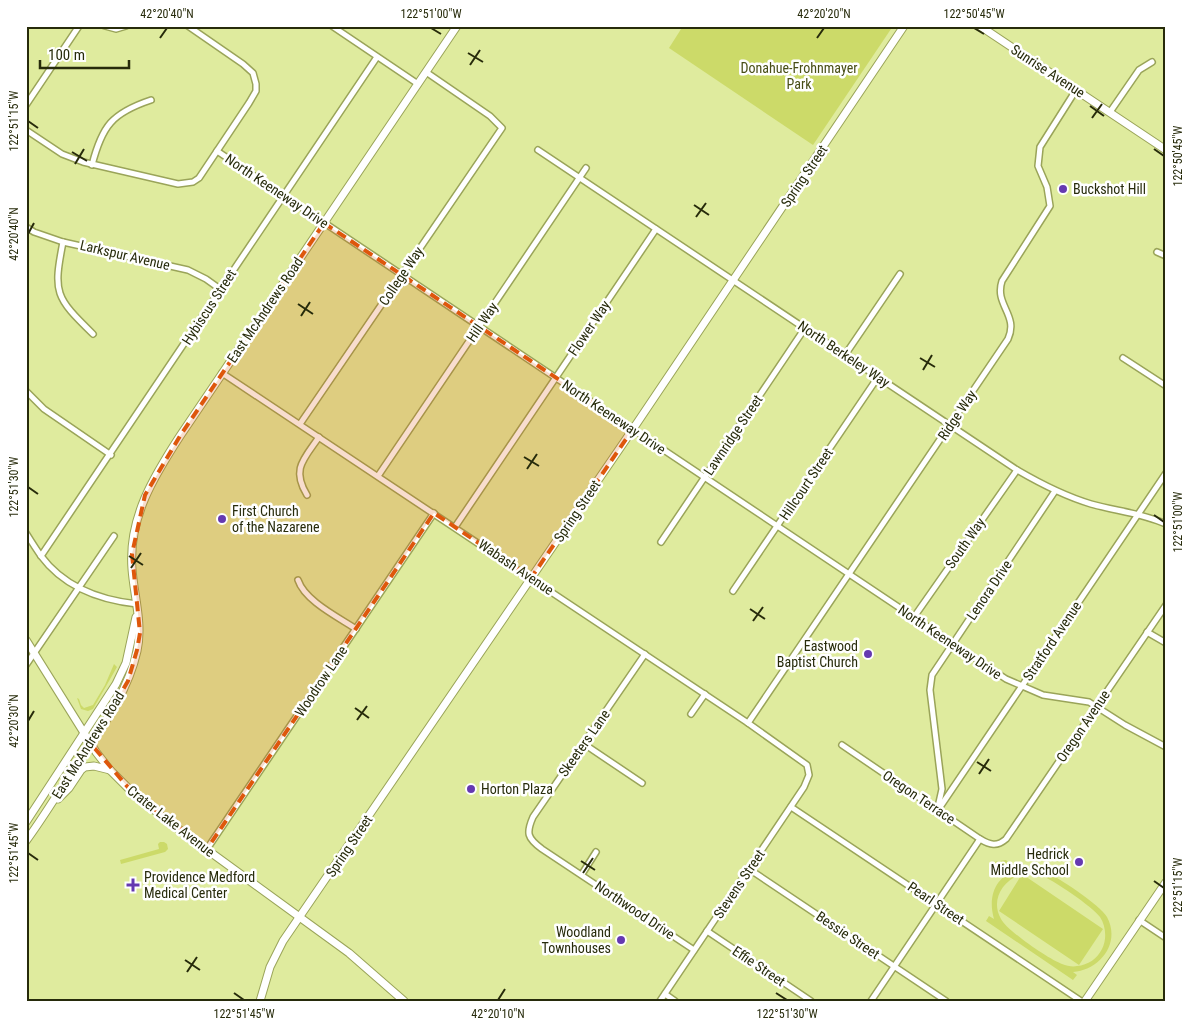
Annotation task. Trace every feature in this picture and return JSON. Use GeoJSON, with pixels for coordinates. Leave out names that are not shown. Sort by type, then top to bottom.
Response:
{"type":"FeatureCollection","features":[{"type":"Feature","properties":{"kind":"main road","name":"East McAndrews Road"},"geometry":{"type":"LineString","coordinates":[[26,841],[91,744],[128,681],[140,633],[132,554],[135,526],[139,510],[152,482],[163,462],[222,373],[457,26]]}},
{"type":"Feature","properties":{"kind":"main road","name":"Spring Street"},"geometry":{"type":"LineString","coordinates":[[260,1001],[274,958],[299,917],[734,281],[904,26]]}},
{"type":"Feature","properties":{"kind":"main road","name":"Sunrise Avenue"},"geometry":{"type":"LineString","coordinates":[[980,26],[1166,150]]}},
{"type":"Feature","properties":{"kind":"main road","name":"East McAndrews Road"},"geometry":{"type":"LineString","coordinates":[[26,822],[84,735],[122,673],[130,648],[137,614]]}},
{"type":"Feature","properties":{"kind":"main road","name":"Crater Lake Avenue"},"geometry":{"type":"LineString","coordinates":[[26,640],[84,735],[110,770],[146,804],[363,965],[404,1001]]}},
{"type":"Feature","properties":{"kind":"main road"},"geometry":{"type":"LineString","coordinates":[[48,808],[69,788],[85,767],[94,766],[110,770]]}},
{"type":"Feature","properties":{"kind":"main road"},"geometry":{"type":"LineString","coordinates":[[1085,1001],[1166,882]]}},
{"type":"Feature","properties":{"kind":"street"},"geometry":{"type":"LineString","coordinates":[[26,105],[79,26]]}},
{"type":"Feature","properties":{"kind":"street"},"geometry":{"type":"LineString","coordinates":[[105,26],[116,29],[126,26]]}},
{"type":"Feature","properties":{"kind":"street","name":"North Keeneway Drive"},"geometry":{"type":"LineString","coordinates":[[188,26],[243,64],[253,73],[256,84],[256,91],[217,151],[401,276],[1006,679],[1043,695],[1082,699],[1166,747]]}},
{"type":"Feature","properties":{"kind":"street"},"geometry":{"type":"LineString","coordinates":[[332,26],[418,84]]}},
{"type":"Feature","properties":{"kind":"street","name":"Hybiscus Street"},"geometry":{"type":"LineString","coordinates":[[41,556],[377,57]]}},
{"type":"Feature","properties":{"kind":"street"},"geometry":{"type":"LineString","coordinates":[[1110,112],[1139,70],[1152,62]]}},
{"type":"Feature","properties":{"kind":"street","name":"College Way"},"geometry":{"type":"LineString","coordinates":[[300,424],[502,128],[490,116],[426,72]]}},
{"type":"Feature","properties":{"kind":"street","name":"Ridge Way"},"geometry":{"type":"LineString","coordinates":[[748,723],[1012,332],[1011,320],[1001,302],[1000,287],[1050,206],[1048,187],[1038,166],[1040,147],[1076,90]]}},
{"type":"Feature","properties":{"kind":"street"},"geometry":{"type":"LineString","coordinates":[[92,165],[100,138],[110,123],[126,110],[151,100]]}},
{"type":"Feature","properties":{"kind":"street"},"geometry":{"type":"LineString","coordinates":[[26,130],[62,154],[76,160],[185,184],[194,182],[198,178],[217,151]]}},
{"type":"Feature","properties":{"kind":"street","name":"North Berkeley Way"},"geometry":{"type":"LineString","coordinates":[[538,150],[1017,470],[1055,491],[1092,504],[1138,514],[1166,524]]}},
{"type":"Feature","properties":{"kind":"street","name":"Hill Way"},"geometry":{"type":"LineString","coordinates":[[378,476],[586,168]]}},
{"type":"Feature","properties":{"kind":"street","name":"Larkspur Avenue"},"geometry":{"type":"LineString","coordinates":[[26,228],[63,242],[188,270],[220,289]]}},
{"type":"Feature","properties":{"kind":"street","name":"Flower Way"},"geometry":{"type":"LineString","coordinates":[[455,526],[656,229]]}},
{"type":"Feature","properties":{"kind":"street"},"geometry":{"type":"LineString","coordinates":[[63,242],[57,278],[59,293],[69,310],[93,334]]}},
{"type":"Feature","properties":{"kind":"street"},"geometry":{"type":"LineString","coordinates":[[1158,252],[1166,256]]}},
{"type":"Feature","properties":{"kind":"street"},"geometry":{"type":"LineString","coordinates":[[845,355],[900,274]]}},
{"type":"Feature","properties":{"kind":"street","name":"Lawnridge Street"},"geometry":{"type":"LineString","coordinates":[[661,542],[805,328]]}},
{"type":"Feature","properties":{"kind":"street"},"geometry":{"type":"LineString","coordinates":[[1123,358],[1166,386]]}},
{"type":"Feature","properties":{"kind":"street","name":"Wabash Avenue"},"geometry":{"type":"LineString","coordinates":[[222,373],[455,526],[748,723],[807,765]]}},
{"type":"Feature","properties":{"kind":"street","name":"Hillcourt Street"},"geometry":{"type":"LineString","coordinates":[[733,591],[878,377]]}},
{"type":"Feature","properties":{"kind":"street"},"geometry":{"type":"LineString","coordinates":[[26,391],[44,409],[111,454]]}},
{"type":"Feature","properties":{"kind":"street"},"geometry":{"type":"LineString","coordinates":[[307,495],[299,479],[299,472],[303,460],[319,437]]}},
{"type":"Feature","properties":{"kind":"street","name":"South Way"},"geometry":{"type":"LineString","coordinates":[[914,617],[1017,470]]}},
{"type":"Feature","properties":{"kind":"street","name":"Stratford Avenue"},"geometry":{"type":"LineString","coordinates":[[938,810],[1166,473]]}},
{"type":"Feature","properties":{"kind":"street","name":"Lenora Drive"},"geometry":{"type":"LineString","coordinates":[[938,810],[942,789],[930,680],[1055,491]]}},
{"type":"Feature","properties":{"kind":"street","name":"Woodrow Lane"},"geometry":{"type":"LineString","coordinates":[[207,849],[434,513]]}},
{"type":"Feature","properties":{"kind":"street"},"geometry":{"type":"LineString","coordinates":[[26,533],[41,556],[58,573],[78,588],[113,601],[136,604]]}},
{"type":"Feature","properties":{"kind":"street"},"geometry":{"type":"LineString","coordinates":[[26,665],[114,536]]}},
{"type":"Feature","properties":{"kind":"street"},"geometry":{"type":"LineString","coordinates":[[298,580],[304,592],[312,599],[356,629]]}},
{"type":"Feature","properties":{"kind":"street","name":"Oregon Avenue"},"geometry":{"type":"LineString","coordinates":[[997,845],[1006,839],[1166,605]]}},
{"type":"Feature","properties":{"kind":"street"},"geometry":{"type":"LineString","coordinates":[[1147,632],[1166,643]]}},
{"type":"Feature","properties":{"kind":"street","name":"Skeeters Lane"},"geometry":{"type":"LineString","coordinates":[[528,835],[533,817],[646,654]]}},
{"type":"Feature","properties":{"kind":"street"},"geometry":{"type":"LineString","coordinates":[[691,714],[705,694]]}},
{"type":"Feature","properties":{"kind":"street"},"geometry":{"type":"LineString","coordinates":[[584,744],[642,783]]}},
{"type":"Feature","properties":{"kind":"street","name":"Oregon Terrace"},"geometry":{"type":"LineString","coordinates":[[842,745],[980,839],[992,845],[997,845]]}},
{"type":"Feature","properties":{"kind":"street","name":"Stevens Street"},"geometry":{"type":"LineString","coordinates":[[660,1001],[791,807],[809,778],[807,765]]}},
{"type":"Feature","properties":{"kind":"street","name":"Pearl Street"},"geometry":{"type":"LineString","coordinates":[[791,807],[1081,1001]]}},
{"type":"Feature","properties":{"kind":"street","name":"Northwood Drive"},"geometry":{"type":"LineString","coordinates":[[528,835],[542,849],[694,950]]}},
{"type":"Feature","properties":{"kind":"street"},"geometry":{"type":"LineString","coordinates":[[872,1001],[980,839]]}},
{"type":"Feature","properties":{"kind":"street"},"geometry":{"type":"LineString","coordinates":[[582,874],[596,852]]}},
{"type":"Feature","properties":{"kind":"street","name":"Bessie Street"},"geometry":{"type":"LineString","coordinates":[[749,869],[946,1001]]}},
{"type":"Feature","properties":{"kind":"street"},"geometry":{"type":"LineString","coordinates":[[1140,920],[1166,938]]}},
{"type":"Feature","properties":{"kind":"street","name":"Effie Street"},"geometry":{"type":"LineString","coordinates":[[707,931],[811,1001]]}},
{"type":"Feature","properties":{"kind":"street"},"geometry":{"type":"LineString","coordinates":[[664,994],[674,1001]]}},
{"type":"Feature","properties":{"kind":"highlighted area"},"geometry":{"type":"Polygon","coordinates":[[[324,223],[633,429],[531,578],[434,513],[207,849],[132,792],[91,744],[128,681],[137,650],[140,633],[132,554],[145,495],[180,436],[324,223]]]}},
{"type":"Feature","properties":{"kind":"green space","name":"Donahue-Frohnmayer Park"},"geometry":{"type":"Polygon","coordinates":[[[683,26],[893,26],[813,145],[669,48],[683,26]]]}},
{"type":"Feature","properties":{"kind":"green space"},"geometry":{"type":"Polygon","coordinates":[[[114,664],[117,667],[93,709],[88,711],[81,709],[77,698],[84,708],[93,705],[105,685],[114,664]]]}},
{"type":"Feature","properties":{"kind":"green space"},"geometry":{"type":"Polygon","coordinates":[[[160,842],[167,844],[168,849],[165,852],[121,864],[120,860],[159,849],[158,844],[160,842]]]}},
{"type":"Feature","properties":{"kind":"green space"},"geometry":{"type":"Polygon","coordinates":[[[1006,860],[1008,862],[999,876],[989,869],[993,862],[1006,860]]]}},
{"type":"Feature","properties":{"kind":"green space"},"geometry":{"type":"Polygon","coordinates":[[[1029,867],[1040,869],[1050,874],[1088,899],[1107,917],[1111,927],[1110,945],[1099,961],[1083,970],[1073,972],[1077,975],[1073,980],[986,921],[989,916],[994,919],[992,899],[998,884],[1010,872],[1029,867]],[[1029,873],[1015,877],[1000,892],[997,905],[1001,919],[1019,937],[1056,961],[1074,966],[1092,961],[1100,953],[1105,941],[1105,928],[1100,917],[1081,900],[1053,882],[1039,874],[1029,873]]]}},
{"type":"Feature","properties":{"kind":"green space"},"geometry":{"type":"Polygon","coordinates":[[[1022,874],[1103,929],[1079,965],[999,911],[1022,874]]]}},
{"type":"Feature","properties":{"kind":"place","name":"Buckshot Hill"},"geometry":{"type":"Point","coordinates":[1063,189]}},
{"type":"Feature","properties":{"kind":"place","name":"First Church of the Nazarene"},"geometry":{"type":"Point","coordinates":[222,519]}},
{"type":"Feature","properties":{"kind":"place","name":"Eastwood Baptist Church"},"geometry":{"type":"Point","coordinates":[868,654]}},
{"type":"Feature","properties":{"kind":"place","name":"Horton Plaza"},"geometry":{"type":"Point","coordinates":[471,789]}},
{"type":"Feature","properties":{"kind":"place","name":"Hedrick Middle School"},"geometry":{"type":"Point","coordinates":[1079,862]}},
{"type":"Feature","properties":{"kind":"place","name":"Providence Medford Medical Center"},"geometry":{"type":"Point","coordinates":[133,885]}},
{"type":"Feature","properties":{"kind":"place","name":"Woodland Townhouses"},"geometry":{"type":"Point","coordinates":[621,940]}}]}
